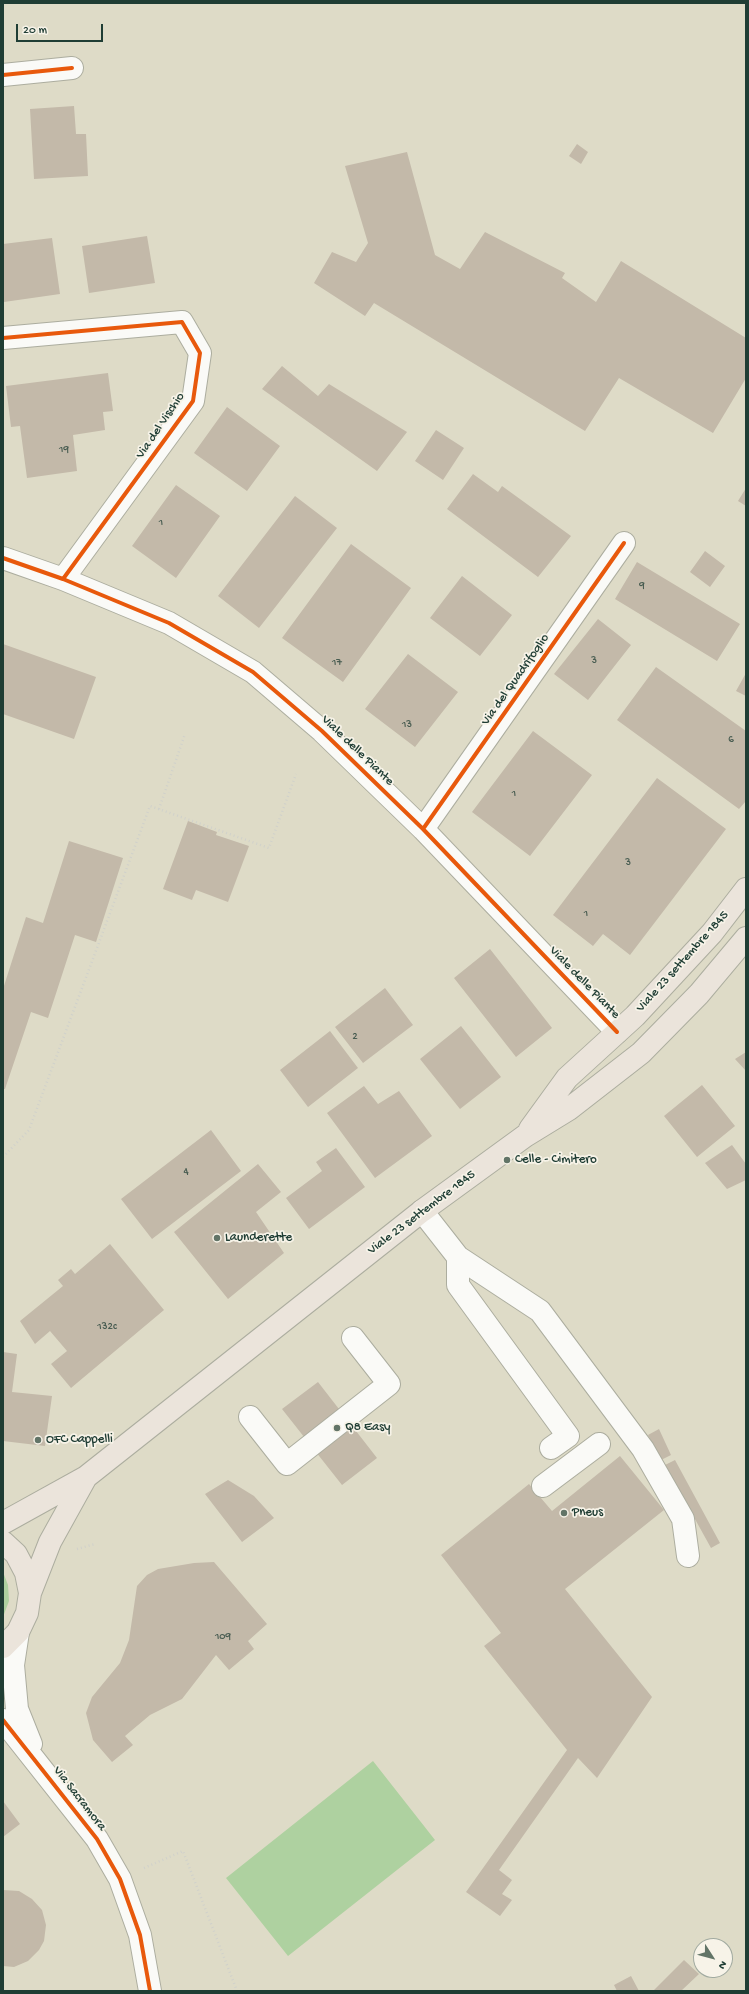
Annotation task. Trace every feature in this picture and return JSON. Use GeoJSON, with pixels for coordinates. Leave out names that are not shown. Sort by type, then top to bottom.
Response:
{"type":"FeatureCollection","features":[{"type":"Feature","properties":{"kind":"main road","name":"Viale 23 settembre 1845"},"geometry":{"type":"LineString","coordinates":[[525,1136],[567,1078],[635,1016],[712,933],[746,889]]}},
{"type":"Feature","properties":{"kind":"main road","name":"Viale 23 settembre 1845"},"geometry":{"type":"LineString","coordinates":[[3,1523],[86,1477],[422,1211],[525,1136],[569,1109],[641,1053],[699,994],[746,938]]}},
{"type":"Feature","properties":{"kind":"main road","name":"Viale 23 settembre 1845"},"geometry":{"type":"LineString","coordinates":[[3,1647],[18,1632],[27,1613],[30,1593],[50,1542],[86,1477]]}},
{"type":"Feature","properties":{"kind":"main road","name":"Viale 23 settembre 1845"},"geometry":{"type":"LineString","coordinates":[[3,1542],[16,1554],[26,1573],[30,1593]]}},
{"type":"Feature","properties":{"kind":"street"},"geometry":{"type":"LineString","coordinates":[[3,75],[72,68]]}},
{"type":"Feature","properties":{"kind":"street","name":"Via del Vischio"},"geometry":{"type":"LineString","coordinates":[[3,338],[182,322],[200,353],[193,401],[63,580]]}},
{"type":"Feature","properties":{"kind":"street","name":"Via del Quadrifoglio"},"geometry":{"type":"LineString","coordinates":[[423,829],[624,542]]}},
{"type":"Feature","properties":{"kind":"street","name":"Viale delle Piante"},"geometry":{"type":"LineString","coordinates":[[3,558],[63,580],[169,623],[252,672],[322,731],[423,829],[617,1032]]}},
{"type":"Feature","properties":{"kind":"street"},"geometry":{"type":"LineString","coordinates":[[422,1211],[458,1258],[540,1311],[643,1448],[683,1519],[688,1556]]}},
{"type":"Feature","properties":{"kind":"street"},"geometry":{"type":"LineString","coordinates":[[458,1258],[458,1285],[568,1436],[552,1448]]}},
{"type":"Feature","properties":{"kind":"street"},"geometry":{"type":"LineString","coordinates":[[250,1417],[287,1464],[389,1384],[353,1338]]}},
{"type":"Feature","properties":{"kind":"street"},"geometry":{"type":"LineString","coordinates":[[543,1486],[599,1444]]}},
{"type":"Feature","properties":{"kind":"street","name":"Via Sacramora"},"geometry":{"type":"LineString","coordinates":[[18,1632],[13,1666],[17,1709],[41,1767]]}},
{"type":"Feature","properties":{"kind":"street","name":"Via Sacramora"},"geometry":{"type":"LineString","coordinates":[[3,1720],[98,1839],[120,1879],[140,1935],[150,1991]]}},
{"type":"Feature","properties":{"kind":"path"},"geometry":{"type":"LineString","coordinates":[[159,809],[185,734]]}},
{"type":"Feature","properties":{"kind":"path"},"geometry":{"type":"LineString","coordinates":[[3,1157],[30,1130],[150,806],[269,848],[296,774]]}},
{"type":"Feature","properties":{"kind":"path"},"geometry":{"type":"LineString","coordinates":[[70,1550],[95,1544]]}},
{"type":"Feature","properties":{"kind":"path"},"geometry":{"type":"LineString","coordinates":[[120,1879],[183,1851],[237,1991]]}},
{"type":"Feature","properties":{"kind":"green space"},"geometry":{"type":"Polygon","coordinates":[[[3,1572],[8,1585],[9,1601],[3,1617],[3,1572]]]}},
{"type":"Feature","properties":{"kind":"green space"},"geometry":{"type":"Polygon","coordinates":[[[373,1761],[435,1840],[288,1956],[226,1878],[373,1761]]]}},
{"type":"Feature","properties":{"kind":"building"},"geometry":{"type":"Polygon","coordinates":[[[74,106],[76,134],[86,134],[88,176],[34,179],[30,109],[74,106]]]}},
{"type":"Feature","properties":{"kind":"building"},"geometry":{"type":"Polygon","coordinates":[[[577,144],[588,152],[581,164],[569,156],[577,144]]]}},
{"type":"Feature","properties":{"kind":"building"},"geometry":{"type":"Polygon","coordinates":[[[407,152],[435,255],[460,269],[485,232],[565,273],[562,278],[596,302],[621,261],[746,338],[746,378],[713,433],[619,378],[585,431],[374,303],[365,316],[314,283],[332,252],[356,262],[368,243],[345,166],[407,152]]]}},
{"type":"Feature","properties":{"kind":"building"},"geometry":{"type":"Polygon","coordinates":[[[147,236],[155,283],[89,293],[82,246],[147,236]]]}},
{"type":"Feature","properties":{"kind":"building"},"geometry":{"type":"Polygon","coordinates":[[[52,238],[60,294],[4,302],[3,244],[52,238]]]}},
{"type":"Feature","properties":{"kind":"building"},"geometry":{"type":"Polygon","coordinates":[[[282,366],[318,396],[329,384],[407,432],[377,471],[262,389],[282,366]]]}},
{"type":"Feature","properties":{"kind":"building"},"geometry":{"type":"Polygon","coordinates":[[[108,373],[113,411],[103,412],[105,430],[73,435],[77,471],[27,478],[20,426],[11,427],[6,386],[108,373]]]}},
{"type":"Feature","properties":{"kind":"building"},"geometry":{"type":"Polygon","coordinates":[[[227,407],[280,446],[247,491],[194,453],[227,407]]]}},
{"type":"Feature","properties":{"kind":"building"},"geometry":{"type":"Polygon","coordinates":[[[436,430],[464,448],[443,480],[415,461],[436,430]]]}},
{"type":"Feature","properties":{"kind":"building"},"geometry":{"type":"Polygon","coordinates":[[[473,474],[498,492],[502,486],[571,536],[538,577],[447,509],[473,474]]]}},
{"type":"Feature","properties":{"kind":"building"},"geometry":{"type":"Polygon","coordinates":[[[176,485],[220,516],[176,578],[132,546],[176,485]]]}},
{"type":"Feature","properties":{"kind":"building"},"geometry":{"type":"Polygon","coordinates":[[[746,488],[746,506],[738,501],[746,488]]]}},
{"type":"Feature","properties":{"kind":"building"},"geometry":{"type":"Polygon","coordinates":[[[295,496],[337,528],[259,628],[218,596],[295,496]]]}},
{"type":"Feature","properties":{"kind":"building"},"geometry":{"type":"Polygon","coordinates":[[[351,544],[411,588],[343,682],[282,638],[351,544]]]}},
{"type":"Feature","properties":{"kind":"building"},"geometry":{"type":"Polygon","coordinates":[[[705,551],[725,566],[710,587],[690,572],[705,551]]]}},
{"type":"Feature","properties":{"kind":"building"},"geometry":{"type":"Polygon","coordinates":[[[637,562],[740,624],[717,661],[615,599],[637,562]]]}},
{"type":"Feature","properties":{"kind":"building"},"geometry":{"type":"Polygon","coordinates":[[[462,576],[512,615],[480,656],[430,618],[462,576]]]}},
{"type":"Feature","properties":{"kind":"building"},"geometry":{"type":"Polygon","coordinates":[[[598,619],[631,645],[588,700],[554,674],[598,619]]]}},
{"type":"Feature","properties":{"kind":"building"},"geometry":{"type":"Polygon","coordinates":[[[3,644],[96,677],[74,739],[3,714],[3,644]]]}},
{"type":"Feature","properties":{"kind":"building"},"geometry":{"type":"Polygon","coordinates":[[[408,654],[458,692],[415,747],[365,709],[408,654]]]}},
{"type":"Feature","properties":{"kind":"building"},"geometry":{"type":"Polygon","coordinates":[[[656,667],[746,731],[746,801],[739,809],[617,720],[656,667]]]}},
{"type":"Feature","properties":{"kind":"building"},"geometry":{"type":"Polygon","coordinates":[[[746,673],[746,696],[736,691],[746,673]]]}},
{"type":"Feature","properties":{"kind":"building"},"geometry":{"type":"Polygon","coordinates":[[[533,731],[592,775],[530,856],[472,812],[533,731]]]}},
{"type":"Feature","properties":{"kind":"building"},"geometry":{"type":"Polygon","coordinates":[[[657,778],[726,829],[630,955],[603,934],[593,946],[553,915],[657,778]]]}},
{"type":"Feature","properties":{"kind":"building"},"geometry":{"type":"Polygon","coordinates":[[[188,821],[217,832],[216,835],[249,846],[228,902],[196,890],[192,900],[163,889],[188,821]]]}},
{"type":"Feature","properties":{"kind":"building"},"geometry":{"type":"Polygon","coordinates":[[[69,841],[123,858],[96,942],[75,935],[48,1018],[31,1012],[5,1089],[3,1089],[3,989],[26,917],[43,923],[69,841]]]}},
{"type":"Feature","properties":{"kind":"building"},"geometry":{"type":"Polygon","coordinates":[[[490,949],[552,1028],[516,1057],[454,978],[490,949]]]}},
{"type":"Feature","properties":{"kind":"building"},"geometry":{"type":"Polygon","coordinates":[[[385,988],[413,1025],[363,1063],[335,1027],[385,988]]]}},
{"type":"Feature","properties":{"kind":"building"},"geometry":{"type":"Polygon","coordinates":[[[461,1026],[501,1077],[460,1109],[420,1059],[461,1026]]]}},
{"type":"Feature","properties":{"kind":"building"},"geometry":{"type":"Polygon","coordinates":[[[330,1031],[358,1068],[308,1107],[280,1070],[330,1031]]]}},
{"type":"Feature","properties":{"kind":"building"},"geometry":{"type":"Polygon","coordinates":[[[746,1052],[746,1071],[735,1059],[746,1052]]]}},
{"type":"Feature","properties":{"kind":"building"},"geometry":{"type":"Polygon","coordinates":[[[702,1085],[735,1126],[697,1157],[664,1116],[702,1085]]]}},
{"type":"Feature","properties":{"kind":"building"},"geometry":{"type":"Polygon","coordinates":[[[364,1086],[378,1104],[399,1091],[432,1136],[375,1178],[327,1113],[364,1086]]]}},
{"type":"Feature","properties":{"kind":"building"},"geometry":{"type":"Polygon","coordinates":[[[211,1130],[241,1171],[152,1239],[121,1199],[211,1130]]]}},
{"type":"Feature","properties":{"kind":"building"},"geometry":{"type":"Polygon","coordinates":[[[732,1145],[746,1164],[746,1180],[727,1189],[705,1163],[732,1145]]]}},
{"type":"Feature","properties":{"kind":"building"},"geometry":{"type":"Polygon","coordinates":[[[336,1148],[365,1187],[309,1229],[286,1198],[322,1171],[316,1162],[336,1148]]]}},
{"type":"Feature","properties":{"kind":"building"},"geometry":{"type":"Polygon","coordinates":[[[258,1164],[281,1192],[256,1212],[284,1253],[228,1299],[174,1232],[258,1164]]]}},
{"type":"Feature","properties":{"kind":"building"},"geometry":{"type":"Polygon","coordinates":[[[110,1244],[164,1310],[71,1388],[51,1364],[67,1351],[50,1331],[35,1344],[20,1321],[63,1286],[58,1280],[71,1269],[75,1274],[110,1244]]]}},
{"type":"Feature","properties":{"kind":"building"},"geometry":{"type":"Polygon","coordinates":[[[3,1352],[17,1354],[12,1392],[52,1396],[45,1446],[3,1441],[3,1352]]]}},
{"type":"Feature","properties":{"kind":"building"},"geometry":{"type":"Polygon","coordinates":[[[318,1382],[377,1458],[342,1485],[282,1409],[318,1382]]]}},
{"type":"Feature","properties":{"kind":"building"},"geometry":{"type":"Polygon","coordinates":[[[659,1429],[671,1455],[661,1460],[648,1435],[659,1429]]]}},
{"type":"Feature","properties":{"kind":"building"},"geometry":{"type":"Polygon","coordinates":[[[620,1456],[664,1510],[565,1589],[652,1697],[597,1778],[578,1758],[499,1870],[512,1880],[502,1894],[512,1900],[500,1916],[466,1892],[567,1750],[484,1646],[501,1633],[441,1555],[529,1484],[552,1511],[620,1456]]]}},
{"type":"Feature","properties":{"kind":"building"},"geometry":{"type":"Polygon","coordinates":[[[675,1460],[720,1543],[711,1548],[665,1465],[675,1460]]]}},
{"type":"Feature","properties":{"kind":"building"},"geometry":{"type":"Polygon","coordinates":[[[228,1480],[254,1496],[274,1518],[242,1542],[205,1494],[228,1480]]]}},
{"type":"Feature","properties":{"kind":"building"},"geometry":{"type":"Polygon","coordinates":[[[214,1562],[267,1624],[248,1641],[254,1649],[229,1670],[216,1655],[182,1699],[150,1715],[125,1736],[133,1745],[112,1762],[93,1740],[86,1713],[92,1697],[120,1663],[129,1640],[137,1586],[147,1575],[158,1569],[194,1563],[214,1562]]]}},
{"type":"Feature","properties":{"kind":"building"},"geometry":{"type":"Polygon","coordinates":[[[3,1801],[20,1824],[3,1837],[3,1801]]]}},
{"type":"Feature","properties":{"kind":"building"},"geometry":{"type":"Polygon","coordinates":[[[3,1890],[19,1891],[32,1899],[42,1910],[46,1925],[44,1941],[39,1950],[28,1961],[14,1967],[3,1966],[3,1890]]]}},
{"type":"Feature","properties":{"kind":"building"},"geometry":{"type":"Polygon","coordinates":[[[684,1960],[693,1968],[693,1978],[695,1978],[681,1991],[654,1990],[684,1960]]]}},
{"type":"Feature","properties":{"kind":"building"},"geometry":{"type":"Polygon","coordinates":[[[631,1976],[639,1991],[617,1991],[614,1985],[631,1976]]]}},
{"type":"Feature","properties":{"kind":"cycle path"},"geometry":{"type":"LineString","coordinates":[[3,75],[72,68]]}},
{"type":"Feature","properties":{"kind":"cycle path"},"geometry":{"type":"LineString","coordinates":[[3,338],[182,322],[200,353],[193,401],[63,579]]}},
{"type":"Feature","properties":{"kind":"cycle path"},"geometry":{"type":"LineString","coordinates":[[423,829],[624,543]]}},
{"type":"Feature","properties":{"kind":"cycle path"},"geometry":{"type":"LineString","coordinates":[[3,558],[63,579],[169,623],[253,672],[322,731],[423,829],[617,1032]]}},
{"type":"Feature","properties":{"kind":"cycle path"},"geometry":{"type":"LineString","coordinates":[[3,1720],[97,1839],[120,1879],[140,1935],[150,1991]]}},
{"type":"Feature","properties":{"kind":"place","name":"Celle - Cimitero"},"geometry":{"type":"Point","coordinates":[507,1160]}},
{"type":"Feature","properties":{"kind":"place","name":"Launderette"},"geometry":{"type":"Point","coordinates":[217,1238]}},
{"type":"Feature","properties":{"kind":"place","name":"Q8 Easy"},"geometry":{"type":"Point","coordinates":[337,1428]}},
{"type":"Feature","properties":{"kind":"place","name":"OFC Cappelli"},"geometry":{"type":"Point","coordinates":[38,1440]}},
{"type":"Feature","properties":{"kind":"place","name":"Pneus"},"geometry":{"type":"Point","coordinates":[564,1513]}}]}
